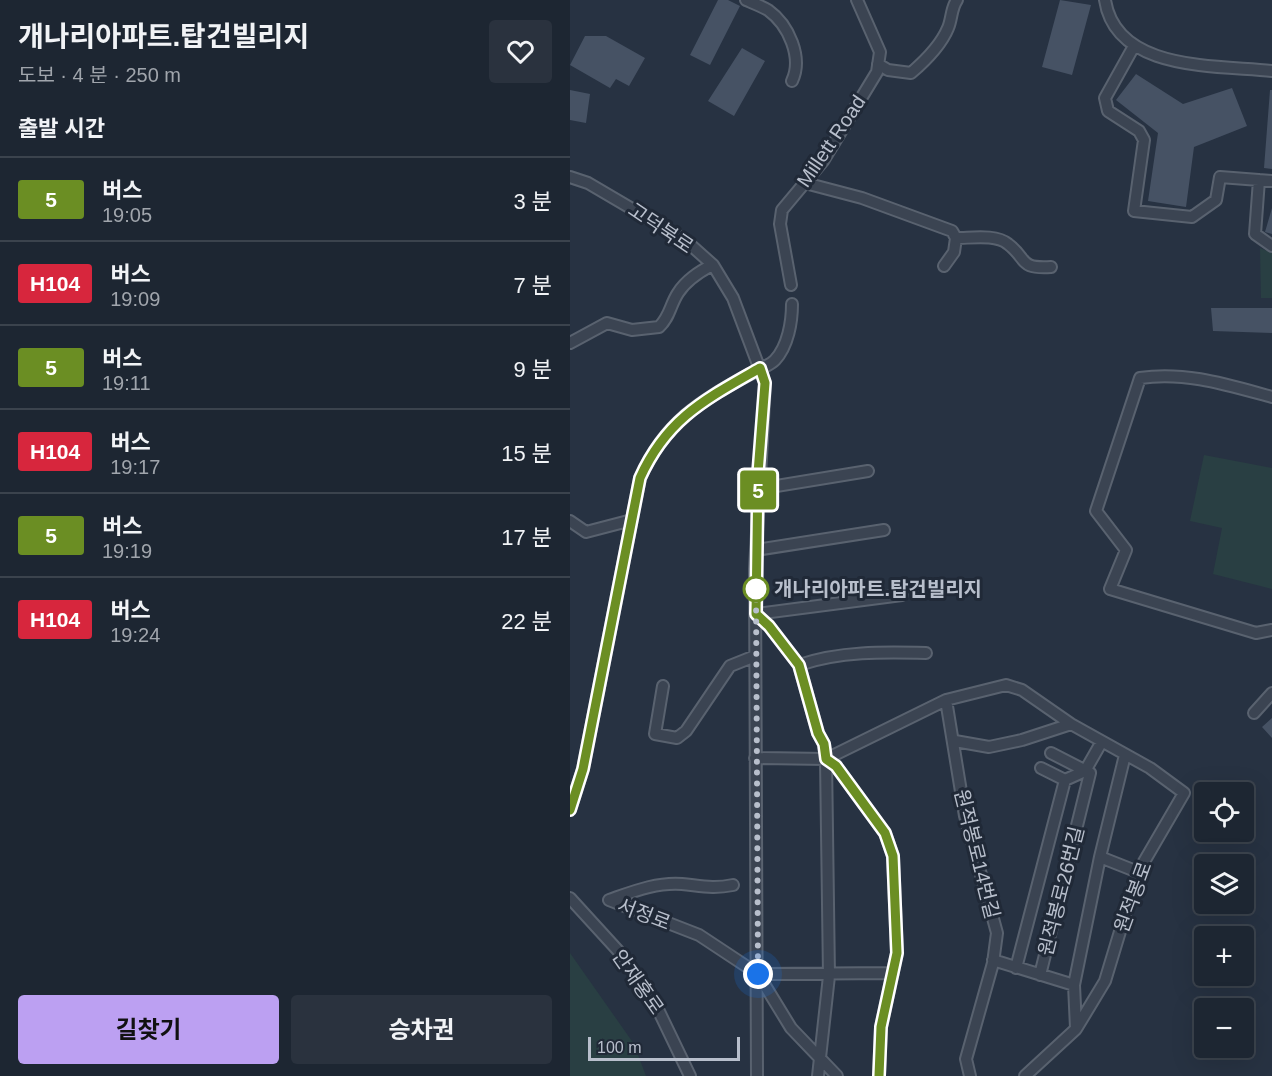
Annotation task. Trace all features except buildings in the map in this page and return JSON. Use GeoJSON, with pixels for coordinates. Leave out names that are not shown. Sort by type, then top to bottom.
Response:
{"type":"FeatureCollection","features":[{"type":"Feature","properties":{"kind":"street"},"geometry":{"type":"LineString","coordinates":[[746,0],[768,10],[789,37],[796,55],[797,70],[792,81]]}},
{"type":"Feature","properties":{"kind":"street"},"geometry":{"type":"LineString","coordinates":[[856,0],[880,52],[879,64],[888,70],[911,73],[948,28],[957,0]]}},
{"type":"Feature","properties":{"kind":"street"},"geometry":{"type":"LineString","coordinates":[[1105,0],[1114,27],[1124,40],[1163,59],[1272,71]]}},
{"type":"Feature","properties":{"kind":"street"},"geometry":{"type":"LineString","coordinates":[[1134,45],[1104,98],[1108,111],[1139,130],[1143,140],[1134,211],[1192,217],[1216,200],[1220,177],[1272,181]]}},
{"type":"Feature","properties":{"kind":"street","name":"Millett Road"},"geometry":{"type":"LineString","coordinates":[[791,285],[780,224],[782,210],[823,161],[878,72],[879,64]]}},
{"type":"Feature","properties":{"kind":"street","name":"고덕북로"},"geometry":{"type":"LineString","coordinates":[[570,177],[588,183],[685,240],[712,265],[733,298],[760,368]]}},
{"type":"Feature","properties":{"kind":"street"},"geometry":{"type":"LineString","coordinates":[[1260,180],[1255,234],[1272,246]]}},
{"type":"Feature","properties":{"kind":"street"},"geometry":{"type":"LineString","coordinates":[[804,183],[862,198],[952,231],[956,238],[954,252],[944,266]]}},
{"type":"Feature","properties":{"kind":"street"},"geometry":{"type":"LineString","coordinates":[[956,238],[996,238],[1008,244],[1023,262],[1036,268],[1051,267]]}},
{"type":"Feature","properties":{"kind":"street"},"geometry":{"type":"LineString","coordinates":[[570,343],[607,322],[632,330],[659,327],[668,318],[678,293],[693,276],[712,265]]}},
{"type":"Feature","properties":{"kind":"street"},"geometry":{"type":"LineString","coordinates":[[570,810],[583,769],[640,478],[650,455],[682,416],[711,395],[775,362],[785,343],[792,319],[792,304]]}},
{"type":"Feature","properties":{"kind":"street"},"geometry":{"type":"LineString","coordinates":[[758,1076],[756,550],[765,383],[760,368]]}},
{"type":"Feature","properties":{"kind":"street"},"geometry":{"type":"LineString","coordinates":[[1272,397],[1216,382],[1167,374],[1140,378],[1096,511],[1126,550],[1110,589],[1257,633],[1272,630]]}},
{"type":"Feature","properties":{"kind":"street"},"geometry":{"type":"LineString","coordinates":[[758,489],[868,471]]}},
{"type":"Feature","properties":{"kind":"street"},"geometry":{"type":"LineString","coordinates":[[570,521],[586,532],[632,520]]}},
{"type":"Feature","properties":{"kind":"street"},"geometry":{"type":"LineString","coordinates":[[756,550],[884,530]]}},
{"type":"Feature","properties":{"kind":"street"},"geometry":{"type":"LineString","coordinates":[[756,614],[902,596]]}},
{"type":"Feature","properties":{"kind":"street"},"geometry":{"type":"LineString","coordinates":[[756,614],[769,626],[799,665],[818,733],[824,744],[829,975],[818,1076]]}},
{"type":"Feature","properties":{"kind":"street"},"geometry":{"type":"LineString","coordinates":[[799,665],[825,656],[876,652],[926,653]]}},
{"type":"Feature","properties":{"kind":"street"},"geometry":{"type":"LineString","coordinates":[[663,687],[655,734],[677,738],[686,731],[730,666],[755,656]]}},
{"type":"Feature","properties":{"kind":"street","name":"원적봉로"},"geometry":{"type":"LineString","coordinates":[[755,758],[826,759],[946,700],[1006,685],[1022,690],[1101,743],[1150,768],[1184,793],[1138,872],[1105,981],[1076,1029],[1024,1076]]}},
{"type":"Feature","properties":{"kind":"street"},"geometry":{"type":"LineString","coordinates":[[1254,713],[1272,693]]}},
{"type":"Feature","properties":{"kind":"street","name":"원적봉로14번길"},"geometry":{"type":"LineString","coordinates":[[946,700],[955,741],[965,816],[997,933],[993,960],[966,1059],[970,1076]]}},
{"type":"Feature","properties":{"kind":"street"},"geometry":{"type":"LineString","coordinates":[[955,741],[989,747],[1022,740],[1071,724]]}},
{"type":"Feature","properties":{"kind":"street","name":"원적봉로26번길"},"geometry":{"type":"LineString","coordinates":[[1065,780],[1016,968],[1040,975],[1090,773],[1085,771],[1101,743]]}},
{"type":"Feature","properties":{"kind":"street"},"geometry":{"type":"LineString","coordinates":[[1051,753],[1085,771]]}},
{"type":"Feature","properties":{"kind":"street"},"geometry":{"type":"LineString","coordinates":[[1076,1029],[1074,985],[1100,858],[1125,755]]}},
{"type":"Feature","properties":{"kind":"street"},"geometry":{"type":"LineString","coordinates":[[826,759],[836,766],[885,833],[893,856],[897,953],[881,1027],[879,1076]]}},
{"type":"Feature","properties":{"kind":"street"},"geometry":{"type":"LineString","coordinates":[[1041,768],[1065,780],[1085,771]]}},
{"type":"Feature","properties":{"kind":"street"},"geometry":{"type":"LineString","coordinates":[[1100,858],[1138,872]]}},
{"type":"Feature","properties":{"kind":"street","name":"서정로"},"geometry":{"type":"LineString","coordinates":[[733,885],[711,889],[680,884],[643,887],[609,900],[699,935],[758,974]]}},
{"type":"Feature","properties":{"kind":"street","name":"안재홍로"},"geometry":{"type":"LineString","coordinates":[[570,897],[622,955],[653,999],[690,1076]]}},
{"type":"Feature","properties":{"kind":"street"},"geometry":{"type":"LineString","coordinates":[[993,960],[1016,968]]}},
{"type":"Feature","properties":{"kind":"street"},"geometry":{"type":"LineString","coordinates":[[758,974],[893,973]]}},
{"type":"Feature","properties":{"kind":"street"},"geometry":{"type":"LineString","coordinates":[[758,974],[784,1019],[804,1044],[821,1057],[837,1076]]}},
{"type":"Feature","properties":{"kind":"street"},"geometry":{"type":"LineString","coordinates":[[1040,975],[1074,985]]}},
{"type":"Feature","properties":{"kind":"green space"},"geometry":{"type":"Polygon","coordinates":[[[1260,248],[1272,253],[1272,298],[1261,298],[1260,248]]]}},
{"type":"Feature","properties":{"kind":"green space"},"geometry":{"type":"Polygon","coordinates":[[[1204,455],[1272,468],[1272,589],[1213,574],[1222,528],[1190,521],[1204,455]]]}},
{"type":"Feature","properties":{"kind":"green space"},"geometry":{"type":"Polygon","coordinates":[[[570,953],[634,1044],[646,1076],[570,1076],[570,953]]]}},
{"type":"Feature","properties":{"kind":"bus line","name":"5"},"geometry":{"type":"LineString","coordinates":[[570,810],[583,769],[624,572],[640,478],[650,455],[682,416],[711,395],[760,368],[765,383],[758,473],[756,614],[769,626],[799,665],[818,733],[824,744],[826,759],[836,766],[885,833],[893,856],[897,953],[881,1027],[879,1076]]}},
{"type":"Feature","properties":{"kind":"place","name":"개나리아파트.탑건빌리지"},"geometry":{"type":"Point","coordinates":[756,589]}},
{"type":"Feature","properties":{"kind":"route"},"geometry":{"type":"LineString","coordinates":[[756,589],[755,758],[758,974]]}}]}
